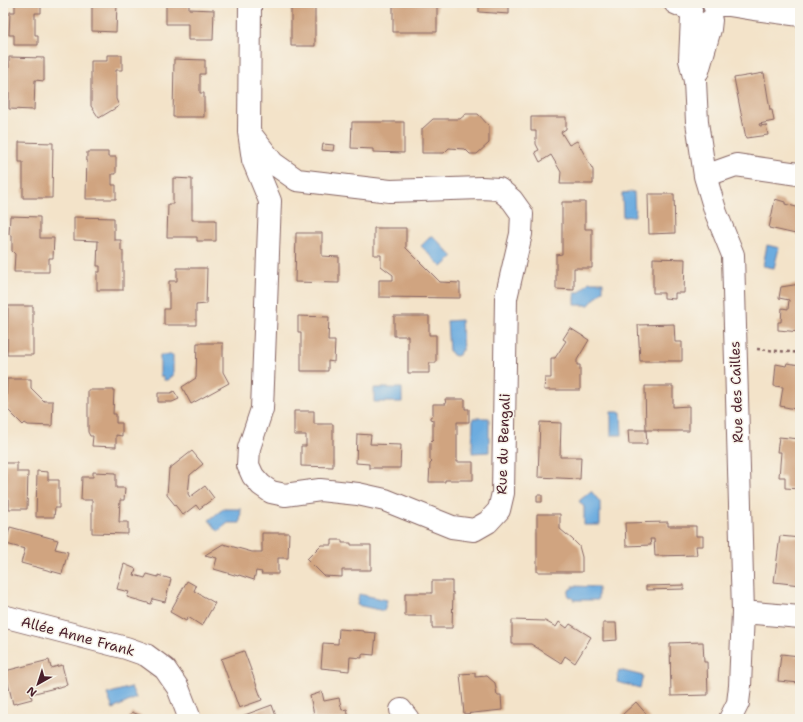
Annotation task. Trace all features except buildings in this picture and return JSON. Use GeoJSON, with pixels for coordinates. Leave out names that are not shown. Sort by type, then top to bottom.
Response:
{"type":"FeatureCollection","features":[{"type":"Feature","properties":{"kind":"street","name":"Rue du Bengali"},"geometry":{"type":"LineString","coordinates":[[249,132],[273,163],[297,180],[390,191],[481,188],[499,190],[512,200],[522,214],[521,234],[506,298],[503,492],[499,510],[488,522],[474,530],[452,527],[385,500],[358,494],[320,490],[285,495],[270,492],[253,476],[248,465],[249,448],[262,409],[270,201],[253,160],[249,132],[250,3]]}},
{"type":"Feature","properties":{"kind":"street"},"geometry":{"type":"LineString","coordinates":[[700,10],[730,16],[754,9],[800,14]]}},
{"type":"Feature","properties":{"kind":"street","name":"Rue des Cailles"},"geometry":{"type":"LineString","coordinates":[[700,10],[710,29],[695,81],[697,122],[705,176],[716,213],[733,254],[743,612],[738,703],[730,719]]}},
{"type":"Feature","properties":{"kind":"street"},"geometry":{"type":"LineString","coordinates":[[705,176],[736,165],[800,174]]}},
{"type":"Feature","properties":{"kind":"street"},"geometry":{"type":"LineString","coordinates":[[270,201],[288,184],[297,180]]}},
{"type":"Feature","properties":{"kind":"street"},"geometry":{"type":"LineString","coordinates":[[743,612],[800,617]]}},
{"type":"Feature","properties":{"kind":"street","name":"Allée Anne Frank"},"geometry":{"type":"LineString","coordinates":[[3,616],[126,648],[146,655],[165,669],[178,688],[190,719]]}},
{"type":"Feature","properties":{"kind":"path"},"geometry":{"type":"LineString","coordinates":[[735,346],[800,354]]}},
{"type":"Feature","properties":{"kind":"water"},"geometry":{"type":"Polygon","coordinates":[[[634,192],[635,216],[623,217],[622,193],[634,192]]]}},
{"type":"Feature","properties":{"kind":"water"},"geometry":{"type":"Polygon","coordinates":[[[432,235],[453,257],[442,267],[421,246],[432,235]]]}},
{"type":"Feature","properties":{"kind":"water"},"geometry":{"type":"Polygon","coordinates":[[[767,245],[779,248],[774,268],[763,266],[767,245]]]}},
{"type":"Feature","properties":{"kind":"water"},"geometry":{"type":"Polygon","coordinates":[[[589,282],[603,282],[603,290],[589,305],[575,305],[575,292],[580,292],[589,282]]]}},
{"type":"Feature","properties":{"kind":"water"},"geometry":{"type":"Polygon","coordinates":[[[461,320],[463,350],[461,350],[459,355],[456,356],[449,351],[447,321],[461,320]]]}},
{"type":"Feature","properties":{"kind":"water"},"geometry":{"type":"Polygon","coordinates":[[[160,355],[173,355],[173,376],[170,376],[167,380],[164,380],[162,376],[160,376],[160,355]]]}},
{"type":"Feature","properties":{"kind":"water"},"geometry":{"type":"Polygon","coordinates":[[[374,388],[402,388],[402,402],[374,402],[374,388]]]}},
{"type":"Feature","properties":{"kind":"water"},"geometry":{"type":"Polygon","coordinates":[[[611,412],[621,412],[622,435],[611,435],[611,412]]]}},
{"type":"Feature","properties":{"kind":"water"},"geometry":{"type":"Polygon","coordinates":[[[473,418],[489,418],[489,452],[472,453],[473,418]]]}},
{"type":"Feature","properties":{"kind":"water"},"geometry":{"type":"Polygon","coordinates":[[[591,491],[600,502],[600,525],[584,525],[584,507],[579,501],[591,491]]]}},
{"type":"Feature","properties":{"kind":"water"},"geometry":{"type":"Polygon","coordinates":[[[223,509],[241,509],[240,523],[228,523],[218,531],[209,520],[223,509]]]}},
{"type":"Feature","properties":{"kind":"water"},"geometry":{"type":"Polygon","coordinates":[[[573,586],[598,587],[598,600],[573,600],[573,598],[569,597],[568,593],[573,586]]]}},
{"type":"Feature","properties":{"kind":"water"},"geometry":{"type":"Polygon","coordinates":[[[359,594],[387,600],[384,611],[357,605],[359,594]]]}},
{"type":"Feature","properties":{"kind":"water"},"geometry":{"type":"Polygon","coordinates":[[[619,670],[643,676],[640,688],[617,682],[619,670]]]}},
{"type":"Feature","properties":{"kind":"water"},"geometry":{"type":"Polygon","coordinates":[[[131,687],[136,698],[113,709],[107,694],[131,687]]]}}]}
